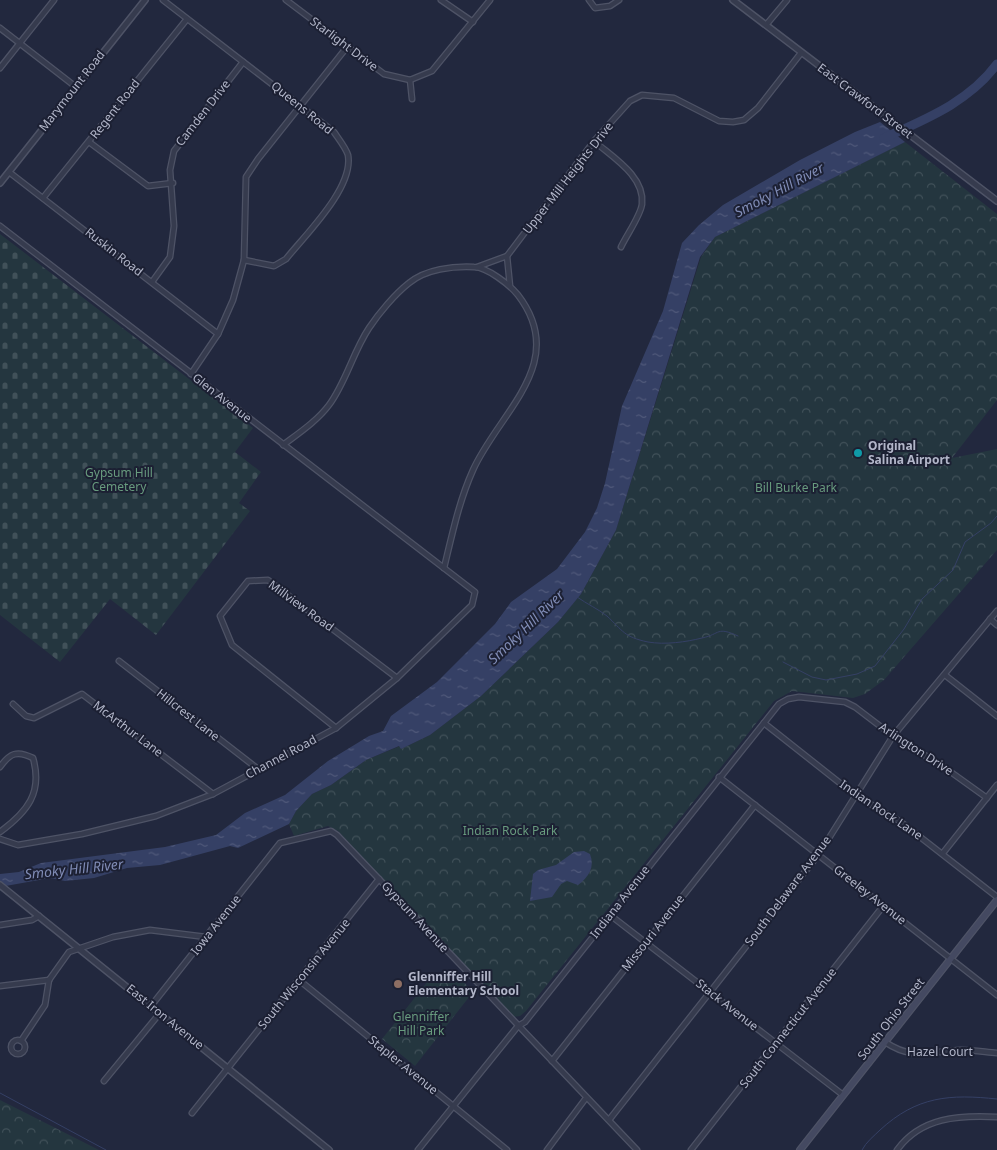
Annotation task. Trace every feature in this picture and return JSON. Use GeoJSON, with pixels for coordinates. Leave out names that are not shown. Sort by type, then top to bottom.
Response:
{"type":"FeatureCollection","features":[{"type":"Feature","properties":{"kind":"main road","name":"South Ohio Street"},"geometry":{"type":"LineString","coordinates":[[800,1150],[997,898]]}},
{"type":"Feature","properties":{"kind":"street"},"geometry":{"type":"LineString","coordinates":[[0,68],[54,0]]}},
{"type":"Feature","properties":{"kind":"street","name":"Marymount Road"},"geometry":{"type":"LineString","coordinates":[[0,183],[145,0]]}},
{"type":"Feature","properties":{"kind":"street","name":"Queens Road"},"geometry":{"type":"LineString","coordinates":[[163,0],[334,132],[348,154],[347,174],[340,190],[286,259],[274,266],[244,260]]}},
{"type":"Feature","properties":{"kind":"street","name":"Starlight Drive"},"geometry":{"type":"LineString","coordinates":[[286,0],[384,74],[410,80]]}},
{"type":"Feature","properties":{"kind":"street"},"geometry":{"type":"LineString","coordinates":[[441,0],[473,22]]}},
{"type":"Feature","properties":{"kind":"street"},"geometry":{"type":"LineString","coordinates":[[412,99],[410,80],[432,71],[490,0]]}},
{"type":"Feature","properties":{"kind":"street"},"geometry":{"type":"LineString","coordinates":[[589,0],[595,8],[610,6],[619,0]]}},
{"type":"Feature","properties":{"kind":"street","name":"East Crawford Street"},"geometry":{"type":"LineString","coordinates":[[733,0],[997,201]]}},
{"type":"Feature","properties":{"kind":"street"},"geometry":{"type":"LineString","coordinates":[[766,25],[786,0]]}},
{"type":"Feature","properties":{"kind":"street","name":"Regent Road"},"geometry":{"type":"LineString","coordinates":[[44,198],[187,19]]}},
{"type":"Feature","properties":{"kind":"street"},"geometry":{"type":"LineString","coordinates":[[0,28],[76,87]]}},
{"type":"Feature","properties":{"kind":"street"},"geometry":{"type":"LineString","coordinates":[[191,374],[218,334],[233,300],[244,260],[246,177],[347,47]]}},
{"type":"Feature","properties":{"kind":"street","name":"Upper Mill Heights Drive"},"geometry":{"type":"LineString","coordinates":[[507,256],[594,141],[630,101],[642,94],[674,98],[719,121],[733,122],[744,120],[758,108],[801,53]]}},
{"type":"Feature","properties":{"kind":"street","name":"Camden Drive"},"geometry":{"type":"LineString","coordinates":[[152,282],[170,257],[174,226],[170,170],[174,151],[243,62]]}},
{"type":"Feature","properties":{"kind":"street"},"geometry":{"type":"LineString","coordinates":[[594,141],[634,177],[640,190],[642,206],[621,247]]}},
{"type":"Feature","properties":{"kind":"street"},"geometry":{"type":"LineString","coordinates":[[89,142],[148,186],[172,183]]}},
{"type":"Feature","properties":{"kind":"street","name":"Ruskin Road"},"geometry":{"type":"LineString","coordinates":[[9,172],[218,334]]}},
{"type":"Feature","properties":{"kind":"street","name":"Glen Avenue"},"geometry":{"type":"LineString","coordinates":[[0,226],[444,568]]}},
{"type":"Feature","properties":{"kind":"street"},"geometry":{"type":"LineString","coordinates":[[283,445],[317,418],[328,406],[369,328],[410,282],[434,271],[477,267],[507,256],[510,286]]}},
{"type":"Feature","properties":{"kind":"street"},"geometry":{"type":"LineString","coordinates":[[444,568],[463,492],[478,458],[530,379],[537,342],[534,324],[528,309],[510,286],[477,267]]}},
{"type":"Feature","properties":{"kind":"street","name":"Channel Road"},"geometry":{"type":"LineString","coordinates":[[0,839],[18,845],[82,834],[156,816],[213,794],[336,728],[397,678],[472,605],[474,592],[444,568]]}},
{"type":"Feature","properties":{"kind":"street","name":"Millview Road"},"geometry":{"type":"LineString","coordinates":[[336,728],[232,645],[220,616],[248,581],[268,580],[397,678]]}},
{"type":"Feature","properties":{"kind":"street","name":"South Delaware Avenue"},"geometry":{"type":"LineString","coordinates":[[609,1120],[819,854],[854,795],[893,736],[997,611]]}},
{"type":"Feature","properties":{"kind":"street"},"geometry":{"type":"LineString","coordinates":[[990,619],[997,624]]}},
{"type":"Feature","properties":{"kind":"street","name":"Hillcrest Lane"},"geometry":{"type":"LineString","coordinates":[[119,661],[258,770]]}},
{"type":"Feature","properties":{"kind":"street"},"geometry":{"type":"LineString","coordinates":[[945,674],[997,716]]}},
{"type":"Feature","properties":{"kind":"street","name":"McArthur Lane"},"geometry":{"type":"LineString","coordinates":[[13,704],[26,716],[34,718],[82,694],[213,794]]}},
{"type":"Feature","properties":{"kind":"street","name":"Indiana Avenue"},"geometry":{"type":"LineString","coordinates":[[418,1150],[518,1026],[525,1022],[779,704],[788,699],[799,697],[845,702]]}},
{"type":"Feature","properties":{"kind":"street","name":"Arlington Drive"},"geometry":{"type":"LineString","coordinates":[[845,702],[856,707],[893,736],[941,765],[987,798]]}},
{"type":"Feature","properties":{"kind":"street","name":"Indian Rock Lane"},"geometry":{"type":"LineString","coordinates":[[764,723],[854,795],[901,822],[997,898]]}},
{"type":"Feature","properties":{"kind":"street"},"geometry":{"type":"LineString","coordinates":[[0,767],[8,756],[22,753],[33,758],[38,774],[35,790],[27,809],[0,832]]}},
{"type":"Feature","properties":{"kind":"street","name":"Greeley Avenue"},"geometry":{"type":"LineString","coordinates":[[719,777],[997,995]]}},
{"type":"Feature","properties":{"kind":"street"},"geometry":{"type":"LineString","coordinates":[[943,854],[997,785]]}},
{"type":"Feature","properties":{"kind":"street","name":"Missouri Avenue"},"geometry":{"type":"LineString","coordinates":[[552,1061],[755,805]]}},
{"type":"Feature","properties":{"kind":"street","name":"Gypsum Avenue"},"geometry":{"type":"LineString","coordinates":[[280,843],[331,831],[637,1150]]}},
{"type":"Feature","properties":{"kind":"street","name":"Iowa Avenue"},"geometry":{"type":"LineString","coordinates":[[151,1006],[280,843]]}},
{"type":"Feature","properties":{"kind":"street","name":"South Wisconsin Avenue"},"geometry":{"type":"LineString","coordinates":[[192,1113],[379,879]]}},
{"type":"Feature","properties":{"kind":"street","name":"East Iron Avenue"},"geometry":{"type":"LineString","coordinates":[[0,885],[329,1150]]}},
{"type":"Feature","properties":{"kind":"street","name":"South Connecticut Avenue"},"geometry":{"type":"LineString","coordinates":[[691,1150],[884,905]]}},
{"type":"Feature","properties":{"kind":"street","name":"Stack Avenue"},"geometry":{"type":"LineString","coordinates":[[610,914],[844,1095]]}},
{"type":"Feature","properties":{"kind":"street"},"geometry":{"type":"LineString","coordinates":[[0,925],[32,920],[39,916]]}},
{"type":"Feature","properties":{"kind":"street"},"geometry":{"type":"LineString","coordinates":[[21,1041],[46,1004],[49,980],[69,952],[112,938],[150,930],[206,937]]}},
{"type":"Feature","properties":{"kind":"street"},"geometry":{"type":"LineString","coordinates":[[0,986],[49,980]]}},
{"type":"Feature","properties":{"kind":"street","name":"Stapler Avenue"},"geometry":{"type":"LineString","coordinates":[[299,980],[507,1150]]}},
{"type":"Feature","properties":{"kind":"street"},"geometry":{"type":"LineString","coordinates":[[104,1080],[160,1013]]}},
{"type":"Feature","properties":{"kind":"street","name":"Hazel Court"},"geometry":{"type":"LineString","coordinates":[[885,1042],[899,1052],[913,1054],[962,1050],[997,1053]]}},
{"type":"Feature","properties":{"kind":"street"},"geometry":{"type":"LineString","coordinates":[[547,1150],[586,1098]]}},
{"type":"Feature","properties":{"kind":"street"},"geometry":{"type":"LineString","coordinates":[[897,1150],[908,1136],[938,1121],[966,1115],[997,1116]]}},
{"type":"Feature","properties":{"kind":"green space","name":"Bill Burke Park"},"geometry":{"type":"Polygon","coordinates":[[[905,142],[997,214],[997,400],[952,458],[997,449],[997,550],[884,680],[865,694],[853,698],[792,691],[774,701],[526,1011],[520,1016],[513,1017],[338,831],[328,826],[294,836],[289,824],[296,811],[312,794],[331,785],[366,760],[400,746],[401,749],[430,735],[481,696],[558,622],[581,594],[616,530],[701,257],[715,237],[905,142]]]}},
{"type":"Feature","properties":{"kind":"green space","name":"Gypsum Hill Cemetery"},"geometry":{"type":"Polygon","coordinates":[[[0,234],[253,428],[235,452],[261,472],[239,503],[250,511],[156,635],[110,599],[60,662],[0,615],[0,234]]]}},
{"type":"Feature","properties":{"kind":"green space","name":"Glenniffer Hill Park"},"geometry":{"type":"Polygon","coordinates":[[[432,976],[459,977],[473,992],[415,1066],[382,1039],[432,976]]]}},
{"type":"Feature","properties":{"kind":"green space"},"geometry":{"type":"Polygon","coordinates":[[[0,1100],[99,1150],[0,1150],[0,1100]]]}},
{"type":"Feature","properties":{"kind":"water"},"geometry":{"type":"Polygon","coordinates":[[[880,122],[905,142],[715,237],[700,257],[616,530],[581,594],[558,622],[481,696],[430,735],[401,749],[399,746],[366,760],[331,785],[312,794],[296,811],[289,824],[238,848],[230,846],[160,865],[127,868],[94,878],[65,881],[50,878],[0,887],[0,874],[19,872],[41,863],[165,847],[216,835],[245,813],[285,795],[328,761],[369,736],[383,731],[391,716],[437,682],[495,624],[511,602],[557,569],[585,532],[597,508],[605,483],[622,406],[663,311],[682,243],[699,225],[723,205],[800,160],[855,132],[880,122]]]}},
{"type":"Feature","properties":{"kind":"water"},"geometry":{"type":"Polygon","coordinates":[[[584,851],[590,854],[592,863],[588,875],[582,882],[578,885],[567,881],[561,884],[552,897],[530,901],[533,874],[538,870],[556,865],[574,852],[584,851]]]}},
{"type":"Feature","properties":{"kind":"waterway","name":"Smoky Hill River"},"geometry":{"type":"LineString","coordinates":[[884,138],[931,116],[960,99],[986,77],[997,64]]}},
{"type":"Feature","properties":{"kind":"waterway"},"geometry":{"type":"LineString","coordinates":[[783,662],[812,677],[826,680],[857,674],[875,666],[904,629],[922,599],[953,570],[965,542],[991,523],[997,516]]}},
{"type":"Feature","properties":{"kind":"waterway"},"geometry":{"type":"LineString","coordinates":[[577,597],[607,616],[629,636],[648,642],[682,642],[722,631],[738,636]]}},
{"type":"Feature","properties":{"kind":"waterway"},"geometry":{"type":"LineString","coordinates":[[0,1093],[106,1150]]}},
{"type":"Feature","properties":{"kind":"waterway"},"geometry":{"type":"LineString","coordinates":[[862,1150],[870,1139],[894,1119],[907,1110],[921,1104],[935,1100],[964,1097],[997,1099]]}},
{"type":"Feature","properties":{"kind":"place","name":"Original Salina Airport"},"geometry":{"type":"Point","coordinates":[858,453]}},
{"type":"Feature","properties":{"kind":"place","name":"Glenniffer Hill Elementary School"},"geometry":{"type":"Point","coordinates":[398,984]}},
{"type":"Feature","properties":{"kind":"park label","name":"Indian Rock Park"},"geometry":{"type":"Point","coordinates":[510,831]}}]}
